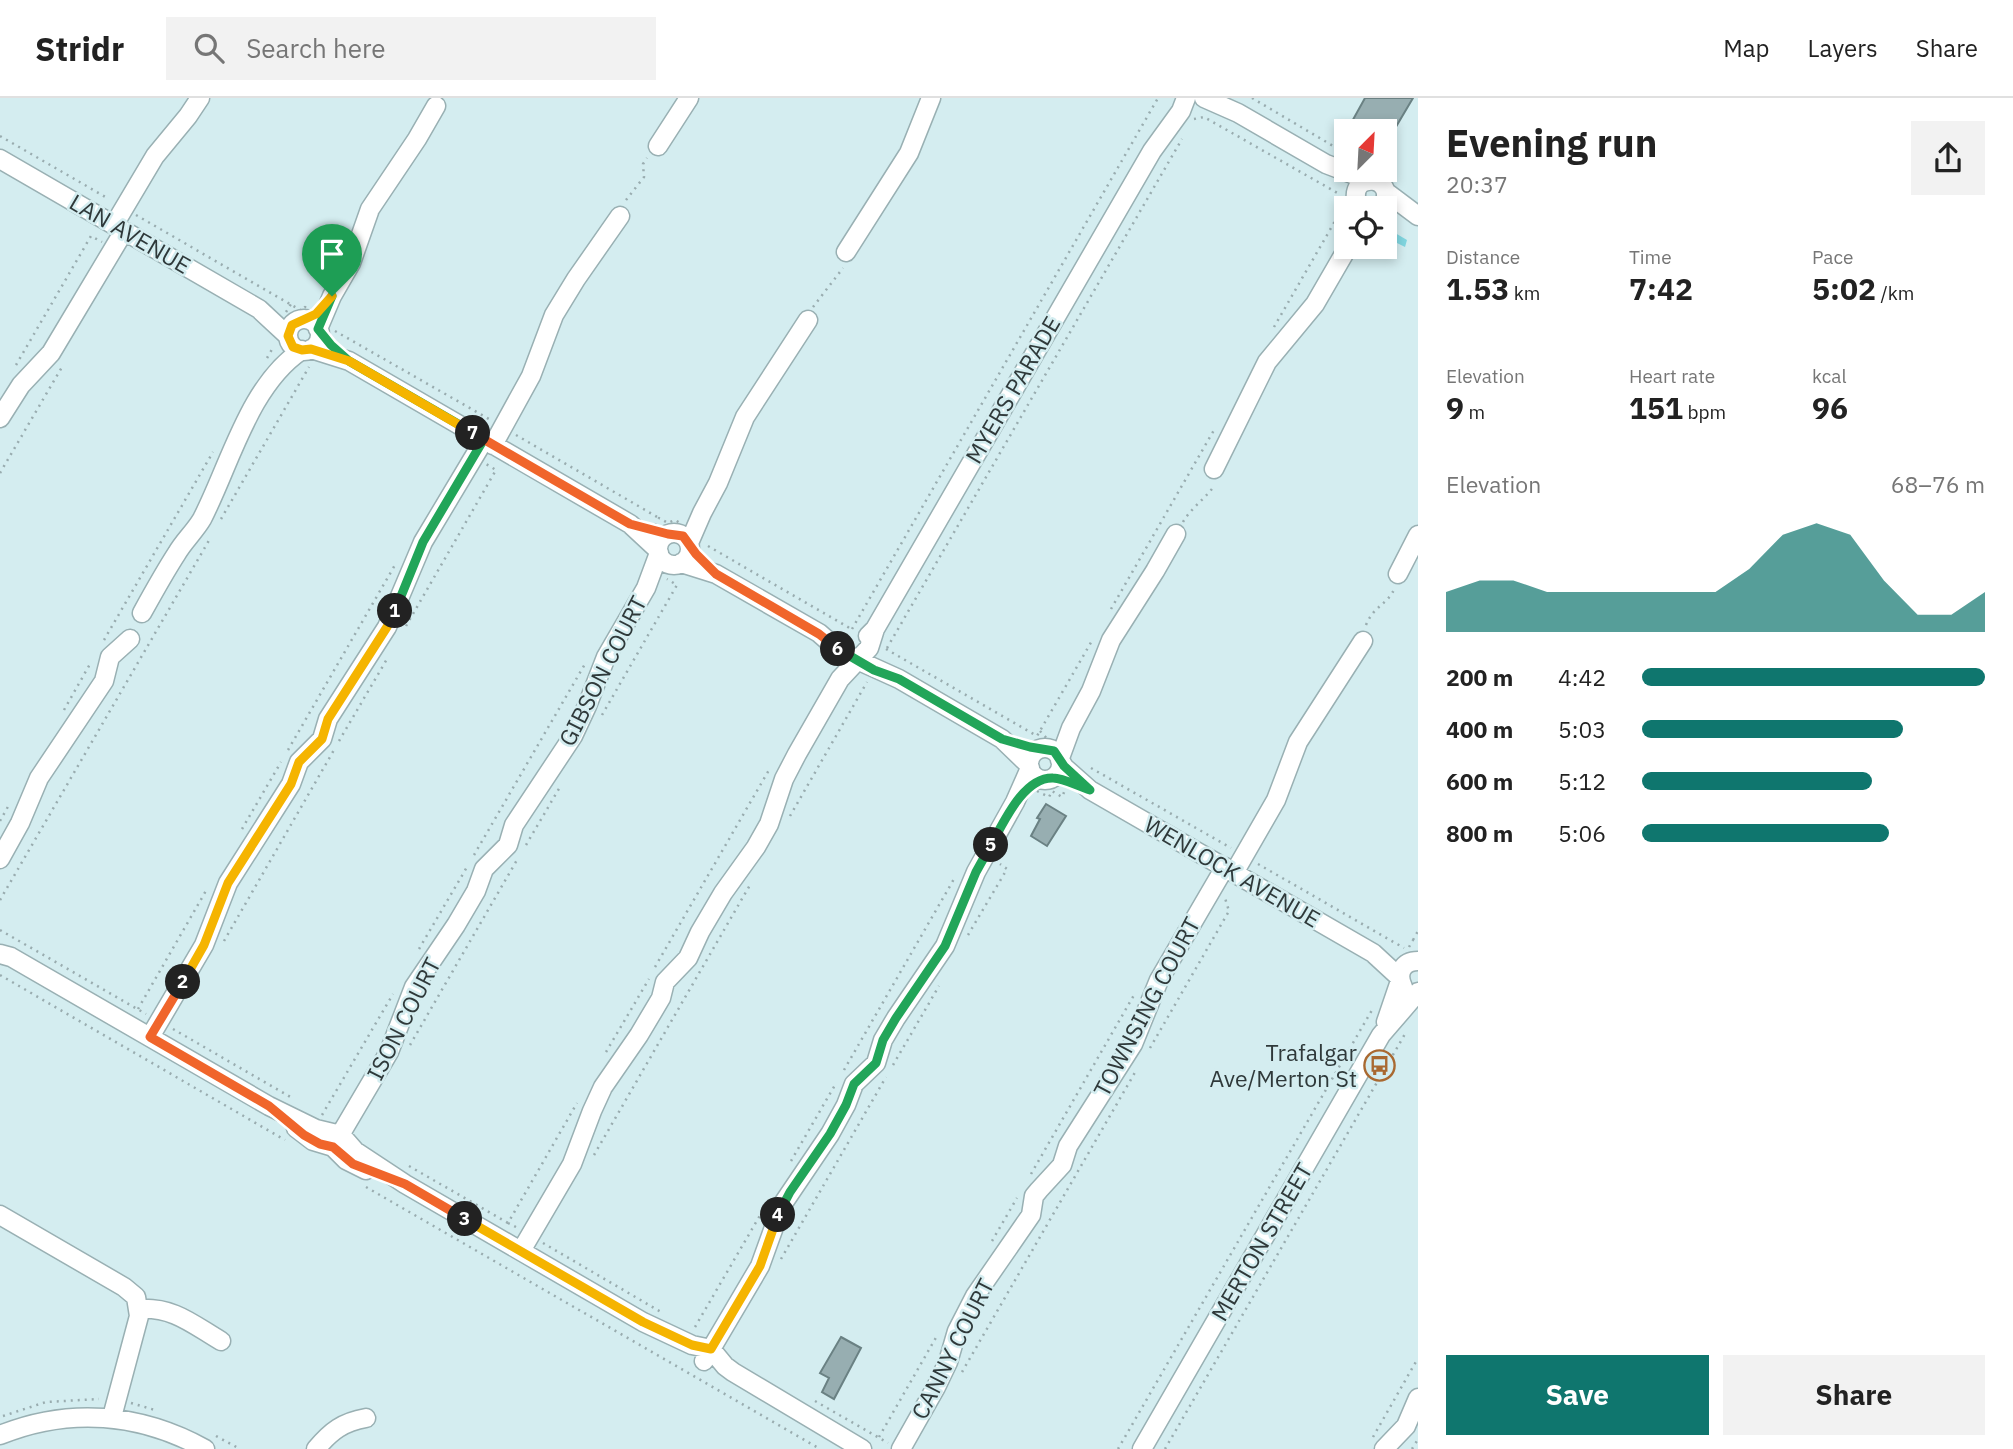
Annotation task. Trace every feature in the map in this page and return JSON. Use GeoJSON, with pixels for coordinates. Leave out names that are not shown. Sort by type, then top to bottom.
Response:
{"type":"FeatureCollection","features":[{"type":"Feature","properties":{"kind":"street"},"geometry":{"type":"LineString","coordinates":[[0,418],[21,386],[51,353],[119,228],[124,208],[155,156],[200,98]]}},
{"type":"Feature","properties":{"kind":"street"},"geometry":{"type":"LineString","coordinates":[[658,146],[690,98]]}},
{"type":"Feature","properties":{"kind":"street"},"geometry":{"type":"LineString","coordinates":[[846,252],[909,153],[931,98]]}},
{"type":"Feature","properties":{"kind":"street","name":"MYERS PARADE"},"geometry":{"type":"LineString","coordinates":[[1152,151],[1175,98]]}},
{"type":"Feature","properties":{"kind":"street","name":"MYERS PARADE"},"geometry":{"type":"LineString","coordinates":[[521,1251],[572,1164],[603,1087],[661,998],[665,982],[688,957],[700,932],[763,835],[790,766],[856,654],[872,641],[875,629],[1152,151],[1180,112],[1186,98]]}},
{"type":"Feature","properties":{"kind":"street"},"geometry":{"type":"LineString","coordinates":[[1204,98],[1238,113],[1334,167]]}},
{"type":"Feature","properties":{"kind":"street"},"geometry":{"type":"LineString","coordinates":[[1218,98],[1238,113]]}},
{"type":"Feature","properties":{"kind":"street"},"geometry":{"type":"LineString","coordinates":[[142,613],[215,494],[228,458],[255,406],[269,370],[296,347],[319,339],[319,330],[332,296],[351,263],[370,209],[436,106]]}},
{"type":"Feature","properties":{"kind":"street","name":"LAN AVENUE"},"geometry":{"type":"LineString","coordinates":[[0,159],[259,309],[296,347]]}},
{"type":"Feature","properties":{"kind":"street"},"geometry":{"type":"LineString","coordinates":[[1326,164],[1348,196]]}},
{"type":"Feature","properties":{"kind":"street"},"geometry":{"type":"LineString","coordinates":[[1397,208],[1418,217]]}},
{"type":"Feature","properties":{"kind":"street"},"geometry":{"type":"LineString","coordinates":[[150,1037],[200,953],[228,883],[291,784],[295,769],[304,755],[322,739],[328,719],[387,627],[423,542],[531,376],[554,315],[620,216]]}},
{"type":"Feature","properties":{"kind":"street"},"geometry":{"type":"LineString","coordinates":[[1214,470],[1268,362],[1315,304],[1341,259]]}},
{"type":"Feature","properties":{"kind":"street"},"geometry":{"type":"LineString","coordinates":[[296,347],[289,328],[297,314],[316,314],[332,296]]}},
{"type":"Feature","properties":{"kind":"street","name":"LAN AVENUE"},"geometry":{"type":"LineString","coordinates":[[259,309],[297,314],[312,321],[349,361]]}},
{"type":"Feature","properties":{"kind":"street"},"geometry":{"type":"LineString","coordinates":[[668,558],[687,557],[689,544],[719,483],[745,417],[808,320]]}},
{"type":"Feature","properties":{"kind":"street"},"geometry":{"type":"LineString","coordinates":[[296,347],[349,361],[630,524],[668,558],[716,574]]}},
{"type":"Feature","properties":{"kind":"street"},"geometry":{"type":"LineString","coordinates":[[668,558],[660,542],[702,513]]}},
{"type":"Feature","properties":{"kind":"street"},"geometry":{"type":"LineString","coordinates":[[630,524],[683,536],[716,574]]}},
{"type":"Feature","properties":{"kind":"street"},"geometry":{"type":"LineString","coordinates":[[707,1355],[760,1266],[782,1205],[830,1134],[854,1084],[876,1063],[883,1040],[945,946],[985,855],[1015,802],[1039,772],[1060,768],[1060,759],[1071,728],[1091,691],[1111,640],[1176,534]]}},
{"type":"Feature","properties":{"kind":"street"},"geometry":{"type":"LineString","coordinates":[[1398,574],[1418,535]]}},
{"type":"Feature","properties":{"kind":"street","name":"GIBSON COURT"},"geometry":{"type":"LineString","coordinates":[[475,891],[484,869],[508,845],[514,825],[573,736],[606,657],[646,588],[668,558]]}},
{"type":"Feature","properties":{"kind":"street","name":"WENLOCK AVENUE"},"geometry":{"type":"LineString","coordinates":[[716,574],[1002,739],[1039,772],[1090,790],[1373,953],[1400,979],[1405,988],[1418,992]]}},
{"type":"Feature","properties":{"kind":"street"},"geometry":{"type":"LineString","coordinates":[[0,859],[20,823],[39,778],[104,681],[110,657],[130,639]]}},
{"type":"Feature","properties":{"kind":"street","name":"TOWNSING COURT"},"geometry":{"type":"LineString","coordinates":[[1031,1215],[1034,1196],[1062,1166],[1068,1146],[1133,1044],[1159,980],[1214,885],[1230,870],[1276,800],[1298,742],[1363,641]]}},
{"type":"Feature","properties":{"kind":"street"},"geometry":{"type":"LineString","coordinates":[[1039,772],[1033,754],[1053,744],[1071,728]]}},
{"type":"Feature","properties":{"kind":"street","name":"WENLOCK AVENUE"},"geometry":{"type":"LineString","coordinates":[[1002,739],[1054,751],[1064,766],[1090,790]]}},
{"type":"Feature","properties":{"kind":"street","name":"ISON COURT"},"geometry":{"type":"LineString","coordinates":[[337,1141],[389,1052],[414,987],[456,925],[475,891]]}},
{"type":"Feature","properties":{"kind":"street"},"geometry":{"type":"LineString","coordinates":[[4,953],[269,1106],[313,1141],[337,1141],[353,1164],[405,1184],[643,1322],[692,1345],[862,1449]]}},
{"type":"Feature","properties":{"kind":"street","name":"WENLOCK AVENUE"},"geometry":{"type":"LineString","coordinates":[[1373,953],[1414,956]]}},
{"type":"Feature","properties":{"kind":"street","name":"MERTON STREET"},"geometry":{"type":"LineString","coordinates":[[1381,1035],[1403,966],[1414,956]]}},
{"type":"Feature","properties":{"kind":"street","name":"MERTON STREET"},"geometry":{"type":"LineString","coordinates":[[1142,1449],[1381,1035],[1418,992]]}},
{"type":"Feature","properties":{"kind":"street"},"geometry":{"type":"LineString","coordinates":[[0,1215],[124,1287],[136,1297],[139,1309],[112,1417]]}},
{"type":"Feature","properties":{"kind":"street","name":"CANNY COURT"},"geometry":{"type":"LineString","coordinates":[[901,1449],[948,1363],[957,1331],[975,1296],[1031,1215]]}},
{"type":"Feature","properties":{"kind":"street"},"geometry":{"type":"LineString","coordinates":[[139,1309],[158,1308],[168,1311],[221,1341]]}},
{"type":"Feature","properties":{"kind":"street"},"geometry":{"type":"LineString","coordinates":[[1378,1443],[1406,1426],[1416,1401]]}},
{"type":"Feature","properties":{"kind":"street"},"geometry":{"type":"LineString","coordinates":[[0,1435],[46,1420],[76,1416],[112,1417],[162,1429],[205,1449]]}},
{"type":"Feature","properties":{"kind":"street"},"geometry":{"type":"LineString","coordinates":[[316,1449],[337,1427],[347,1421],[366,1418]]}},
{"type":"Feature","properties":{"kind":"path"},"geometry":{"type":"LineString","coordinates":[[852,629],[1158,98]]}},
{"type":"Feature","properties":{"kind":"path"},"geometry":{"type":"LineString","coordinates":[[1252,98],[1334,146]]}},
{"type":"Feature","properties":{"kind":"path"},"geometry":{"type":"LineString","coordinates":[[0,136],[297,314]]}},
{"type":"Feature","properties":{"kind":"path"},"geometry":{"type":"LineString","coordinates":[[620,216],[627,198],[643,177],[643,164],[658,146]]}},
{"type":"Feature","properties":{"kind":"path"},"geometry":{"type":"LineString","coordinates":[[1274,326],[1334,234]]}},
{"type":"Feature","properties":{"kind":"path"},"geometry":{"type":"LineString","coordinates":[[808,320],[814,305],[842,270],[846,252]]}},
{"type":"Feature","properties":{"kind":"path"},"geometry":{"type":"LineString","coordinates":[[269,370],[296,347]]}},
{"type":"Feature","properties":{"kind":"path"},"geometry":{"type":"LineString","coordinates":[[220,521],[296,347]]}},
{"type":"Feature","properties":{"kind":"path"},"geometry":{"type":"LineString","coordinates":[[1109,612],[1219,421]]}},
{"type":"Feature","properties":{"kind":"path"},"geometry":{"type":"LineString","coordinates":[[104,642],[214,450]]}},
{"type":"Feature","properties":{"kind":"path"},"geometry":{"type":"LineString","coordinates":[[1176,534],[1188,512],[1206,497],[1216,484],[1214,470]]}},
{"type":"Feature","properties":{"kind":"path"},"geometry":{"type":"LineString","coordinates":[[0,900],[213,533]]}},
{"type":"Feature","properties":{"kind":"path"},"geometry":{"type":"LineString","coordinates":[[1363,641],[1371,612],[1392,596],[1398,574]]}},
{"type":"Feature","properties":{"kind":"path"},"geometry":{"type":"LineString","coordinates":[[886,649],[1037,736],[1095,636]]}},
{"type":"Feature","properties":{"kind":"path"},"geometry":{"type":"LineString","coordinates":[[62,713],[97,653]]}},
{"type":"Feature","properties":{"kind":"path"},"geometry":{"type":"LineString","coordinates":[[0,821],[14,797]]}},
{"type":"Feature","properties":{"kind":"path"},"geometry":{"type":"LineString","coordinates":[[965,941],[1007,869],[985,855]]}},
{"type":"Feature","properties":{"kind":"path"},"geometry":{"type":"LineString","coordinates":[[791,1162],[958,873]]}},
{"type":"Feature","properties":{"kind":"path"},"geometry":{"type":"LineString","coordinates":[[1146,1055],[1228,911],[1224,890],[1214,885]]}},
{"type":"Feature","properties":{"kind":"path"},"geometry":{"type":"LineString","coordinates":[[0,930],[138,1009]]}},
{"type":"Feature","properties":{"kind":"path"},"geometry":{"type":"LineString","coordinates":[[1414,956],[1418,931]]}},
{"type":"Feature","properties":{"kind":"path"},"geometry":{"type":"LineString","coordinates":[[0,975],[289,1142]]}},
{"type":"Feature","properties":{"kind":"path"},"geometry":{"type":"LineString","coordinates":[[776,1266],[944,977]]}},
{"type":"Feature","properties":{"kind":"path"},"geometry":{"type":"LineString","coordinates":[[1030,1176],[1140,985]]}},
{"type":"Feature","properties":{"kind":"path"},"geometry":{"type":"LineString","coordinates":[[1118,1449],[1371,1011]]}},
{"type":"Feature","properties":{"kind":"path"},"geometry":{"type":"LineString","coordinates":[[1165,1449],[1404,1035]]}},
{"type":"Feature","properties":{"kind":"path"},"geometry":{"type":"LineString","coordinates":[[959,1377],[1139,1067]]}},
{"type":"Feature","properties":{"kind":"path"},"geometry":{"type":"LineString","coordinates":[[403,1163],[508,1223]]}},
{"type":"Feature","properties":{"kind":"path"},"geometry":{"type":"LineString","coordinates":[[362,1184],[820,1449]]}},
{"type":"Feature","properties":{"kind":"path"},"geometry":{"type":"LineString","coordinates":[[989,1247],[1023,1188]]}},
{"type":"Feature","properties":{"kind":"path"},"geometry":{"type":"LineString","coordinates":[[693,1330],[763,1210]]}},
{"type":"Feature","properties":{"kind":"path"},"geometry":{"type":"LineString","coordinates":[[878,1437],[940,1330]]}},
{"type":"Feature","properties":{"kind":"path"},"geometry":{"type":"LineString","coordinates":[[1378,1443],[1418,1359]]}},
{"type":"Feature","properties":{"kind":"path"},"geometry":{"type":"LineString","coordinates":[[0,1417],[46,1402],[100,1399]]}},
{"type":"Feature","properties":{"kind":"path"},"geometry":{"type":"LineString","coordinates":[[1412,1449],[1418,1439]]}},
{"type":"Feature","properties":{"kind":"water"},"geometry":{"type":"Polygon","coordinates":[[[1397,234],[1407,240],[1405,247],[1397,243],[1397,234]]]}},
{"type":"Feature","properties":{"kind":"building"},"geometry":{"type":"Polygon","coordinates":[[[1365,98],[1413,98],[1397,125],[1397,119],[1353,119],[1365,98]]]}},
{"type":"Feature","properties":{"kind":"building"},"geometry":{"type":"Polygon","coordinates":[[[1046,804],[1066,816],[1047,846],[1031,836],[1040,819],[1037,818],[1046,804]]]}},
{"type":"Feature","properties":{"kind":"building"},"geometry":{"type":"Polygon","coordinates":[[[841,1337],[861,1348],[834,1399],[822,1392],[829,1378],[820,1373],[841,1337]]]}},
{"type":"Feature","properties":{"kind":"place","name":"Trafalgar Ave/Merton St"},"geometry":{"type":"Point","coordinates":[1380,1066]}},
{"type":"Feature","properties":{"kind":"route"},"geometry":{"type":"LineString","coordinates":[[332,296],[316,314],[298,320],[289,328],[288,336],[293,347],[311,349],[349,361],[630,524],[683,536],[716,574],[819,634],[835,647],[874,670],[899,679],[1002,739],[1054,751],[1064,766],[1090,790],[1052,778],[1043,779],[1015,802],[976,872],[945,946],[883,1040],[876,1063],[854,1084],[830,1134],[782,1205],[760,1266],[711,1349],[692,1345],[643,1322],[405,1184],[353,1164],[333,1147],[320,1144],[304,1135],[269,1106],[150,1037],[204,945],[228,883],[267,825],[291,784],[299,762],[322,739],[328,719],[387,627],[423,542],[484,439],[349,361],[331,345],[318,329],[332,296]]}}]}
